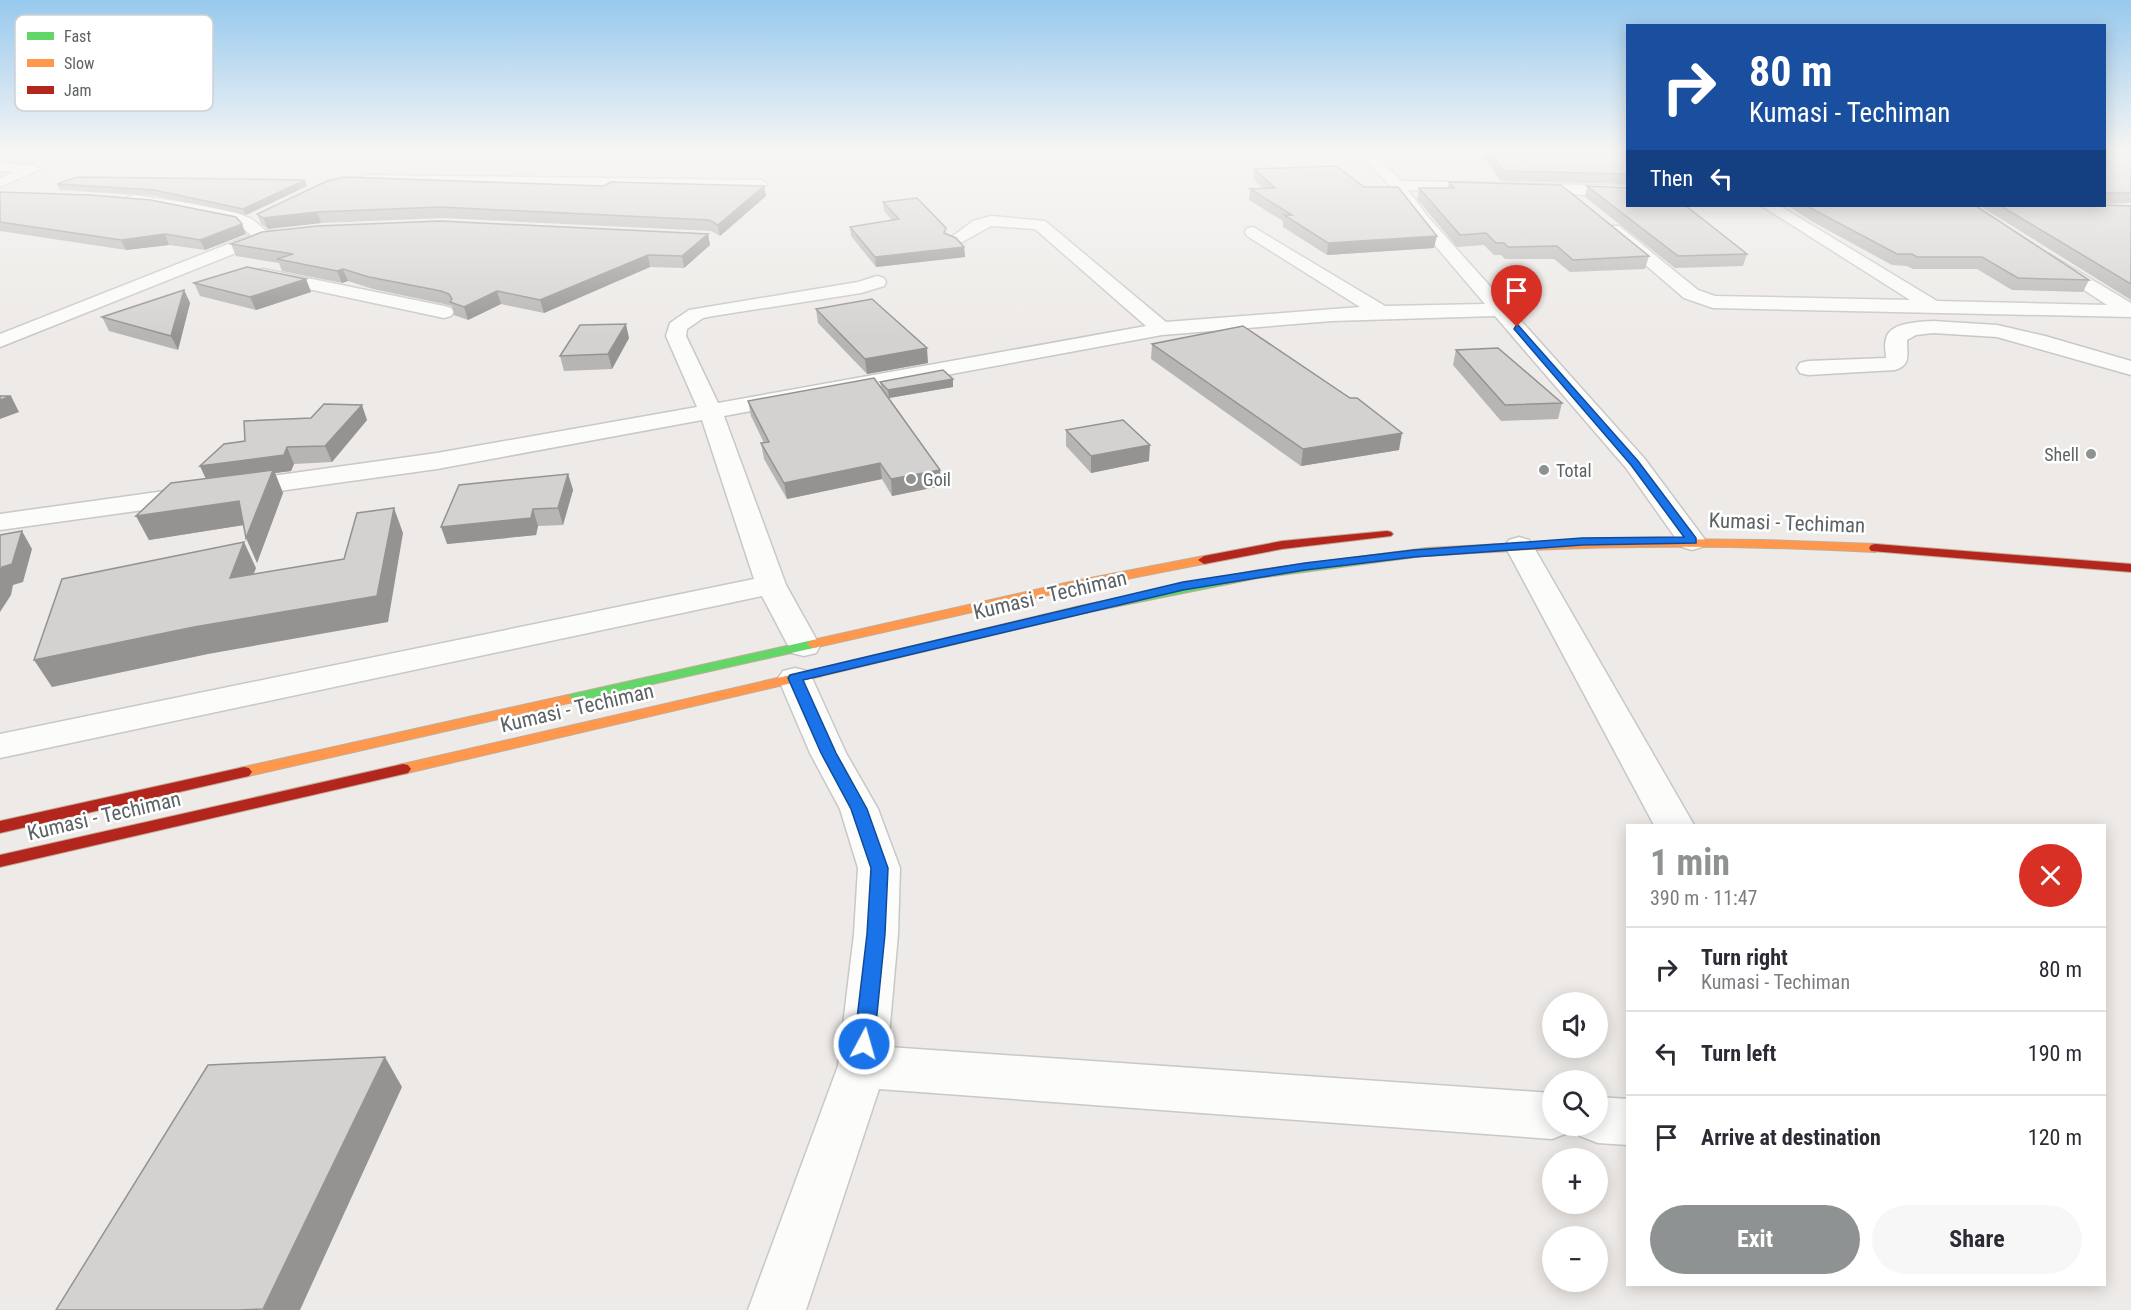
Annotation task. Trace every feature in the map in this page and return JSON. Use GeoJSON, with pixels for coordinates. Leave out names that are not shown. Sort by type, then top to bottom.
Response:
{"type":"FeatureCollection","features":[{"type":"Feature","properties":{"kind":"highway"},"geometry":{"type":"LineString","coordinates":[[1652,519],[1699,519]]}},
{"type":"Feature","properties":{"kind":"highway"},"geometry":{"type":"LineString","coordinates":[[0,827],[799,662],[1070,586],[1282,545],[1405,532]]}},
{"type":"Feature","properties":{"kind":"highway","name":"Kumasi - Techiman"},"geometry":{"type":"LineString","coordinates":[[0,861],[550,737],[799,662],[1183,586],[1414,553],[1582,541],[1692,541],[1898,548],[2131,568]]}},
{"type":"Feature","properties":{"kind":"street"},"geometry":{"type":"LineString","coordinates":[[222,214],[247,222],[252,230],[263,236]]}},
{"type":"Feature","properties":{"kind":"street"},"geometry":{"type":"LineString","coordinates":[[247,222],[264,214]]}},
{"type":"Feature","properties":{"kind":"street"},"geometry":{"type":"LineString","coordinates":[[1418,214],[1635,463],[1692,541]]}},
{"type":"Feature","properties":{"kind":"street"},"geometry":{"type":"LineString","coordinates":[[1593,214],[1691,294],[1713,302],[2131,311]]}},
{"type":"Feature","properties":{"kind":"street"},"geometry":{"type":"LineString","coordinates":[[1783,214],[1964,327]]}},
{"type":"Feature","properties":{"kind":"street"},"geometry":{"type":"LineString","coordinates":[[956,241],[979,224],[991,221],[1039,224],[1162,329]]}},
{"type":"Feature","properties":{"kind":"street"},"geometry":{"type":"LineString","coordinates":[[0,340],[263,236],[298,232]]}},
{"type":"Feature","properties":{"kind":"street"},"geometry":{"type":"LineString","coordinates":[[1253,232],[1379,311]]}},
{"type":"Feature","properties":{"kind":"street"},"geometry":{"type":"LineString","coordinates":[[2034,249],[2131,311]]}},
{"type":"Feature","properties":{"kind":"street"},"geometry":{"type":"LineString","coordinates":[[202,262],[444,312]]}},
{"type":"Feature","properties":{"kind":"street"},"geometry":{"type":"LineString","coordinates":[[777,1310],[862,1065],[876,934],[879,868],[859,809],[828,753],[799,662],[711,412],[676,336],[677,327],[696,314],[861,287],[877,282]]}},
{"type":"Feature","properties":{"kind":"street"},"geometry":{"type":"LineString","coordinates":[[0,522],[437,461],[1162,329],[1227,321],[1379,311],[1502,310]]}},
{"type":"Feature","properties":{"kind":"street"},"geometry":{"type":"LineString","coordinates":[[1808,368],[1887,365],[1897,362],[1896,338],[1911,329],[1964,327],[2038,340],[2131,368]]}},
{"type":"Feature","properties":{"kind":"street"},"geometry":{"type":"LineString","coordinates":[[1519,546],[1673,824]]}},
{"type":"Feature","properties":{"kind":"street"},"geometry":{"type":"LineString","coordinates":[[0,746],[771,585]]}},
{"type":"Feature","properties":{"kind":"street"},"geometry":{"type":"LineString","coordinates":[[862,1065],[1542,1115]]}},
{"type":"Feature","properties":{"kind":"street"},"geometry":{"type":"LineString","coordinates":[[1608,1121],[1626,1122]]}},
{"type":"Feature","properties":{"kind":"building"},"geometry":{"type":"Polygon","coordinates":[[[0,214],[222,214],[236,217],[242,224],[200,240],[165,234],[121,240],[0,222],[0,214]]]}},
{"type":"Feature","properties":{"kind":"building"},"geometry":{"type":"Polygon","coordinates":[[[257,214],[298,214],[263,218],[257,214]]]}},
{"type":"Feature","properties":{"kind":"building"},"geometry":{"type":"Polygon","coordinates":[[[588,214],[731,214],[718,225],[709,220],[588,214]]]}},
{"type":"Feature","properties":{"kind":"building"},"geometry":{"type":"Polygon","coordinates":[[[894,214],[933,214],[946,228],[944,233],[956,238],[964,247],[875,257],[850,227],[899,219],[894,214]]]}},
{"type":"Feature","properties":{"kind":"building"},"geometry":{"type":"Polygon","coordinates":[[[1420,214],[1437,236],[1328,243],[1284,215],[1420,214]]]}},
{"type":"Feature","properties":{"kind":"building"},"geometry":{"type":"Polygon","coordinates":[[[1442,214],[1597,214],[1649,256],[1573,260],[1557,246],[1508,247],[1504,243],[1496,243],[1486,233],[1460,235],[1442,214]]]}},
{"type":"Feature","properties":{"kind":"building"},"geometry":{"type":"Polygon","coordinates":[[[1624,214],[1696,214],[1747,254],[1678,256],[1624,214]]]}},
{"type":"Feature","properties":{"kind":"building"},"geometry":{"type":"Polygon","coordinates":[[[1822,214],[1988,214],[2089,280],[2018,278],[1982,257],[1917,257],[1912,254],[1897,254],[1822,214]]]}},
{"type":"Feature","properties":{"kind":"building"},"geometry":{"type":"Polygon","coordinates":[[[2015,214],[2131,214],[2131,284],[2015,214]]]}},
{"type":"Feature","properties":{"kind":"building"},"geometry":{"type":"Polygon","coordinates":[[[440,221],[708,234],[682,256],[648,255],[540,300],[497,291],[464,307],[450,302],[452,299],[449,294],[441,291],[369,277],[343,269],[337,271],[277,259],[293,254],[231,244],[262,232],[317,226],[440,221]]]}},
{"type":"Feature","properties":{"kind":"building"},"geometry":{"type":"Polygon","coordinates":[[[247,267],[306,279],[250,297],[194,283],[247,267]]]}},
{"type":"Feature","properties":{"kind":"building"},"geometry":{"type":"Polygon","coordinates":[[[184,290],[171,336],[102,317],[184,290]]]}},
{"type":"Feature","properties":{"kind":"building"},"geometry":{"type":"Polygon","coordinates":[[[872,299],[927,348],[865,359],[816,309],[872,299]]]}},
{"type":"Feature","properties":{"kind":"building"},"geometry":{"type":"Polygon","coordinates":[[[626,324],[608,354],[560,356],[580,325],[626,324]]]}},
{"type":"Feature","properties":{"kind":"building"},"geometry":{"type":"Polygon","coordinates":[[[1243,326],[1350,398],[1357,398],[1402,433],[1303,449],[1152,344],[1243,326]]]}},
{"type":"Feature","properties":{"kind":"building"},"geometry":{"type":"Polygon","coordinates":[[[1498,348],[1562,403],[1505,405],[1456,350],[1498,348]]]}},
{"type":"Feature","properties":{"kind":"building"},"geometry":{"type":"Polygon","coordinates":[[[943,370],[953,379],[888,390],[880,382],[943,370]]]}},
{"type":"Feature","properties":{"kind":"building"},"geometry":{"type":"Polygon","coordinates":[[[874,378],[940,470],[891,479],[880,463],[784,483],[761,443],[769,442],[748,401],[874,378]]]}},
{"type":"Feature","properties":{"kind":"building"},"geometry":{"type":"Polygon","coordinates":[[[324,404],[362,405],[325,446],[287,447],[284,455],[200,466],[224,444],[245,441],[244,421],[311,418],[324,404]]]}},
{"type":"Feature","properties":{"kind":"building"},"geometry":{"type":"Polygon","coordinates":[[[1123,420],[1150,445],[1091,456],[1066,430],[1123,420]]]}},
{"type":"Feature","properties":{"kind":"building"},"geometry":{"type":"Polygon","coordinates":[[[273,470],[246,538],[239,501],[136,516],[171,483],[273,470]]]}},
{"type":"Feature","properties":{"kind":"building"},"geometry":{"type":"Polygon","coordinates":[[[568,474],[558,508],[533,509],[531,518],[441,527],[459,485],[568,474]]]}},
{"type":"Feature","properties":{"kind":"building"},"geometry":{"type":"Polygon","coordinates":[[[394,508],[377,596],[194,627],[34,660],[62,579],[244,542],[230,578],[344,559],[357,513],[394,508]]]}},
{"type":"Feature","properties":{"kind":"building"},"geometry":{"type":"Polygon","coordinates":[[[22,531],[12,564],[2,567],[0,576],[0,535],[22,531]]]}},
{"type":"Feature","properties":{"kind":"building"},"geometry":{"type":"Polygon","coordinates":[[[385,1057],[263,1309],[56,1310],[208,1065],[385,1057]]]}},
{"type":"Feature","properties":{"kind":"traffic: fast"},"geometry":{"type":"LineString","coordinates":[[1084,609],[1258,574],[1427,552]]}},
{"type":"Feature","properties":{"kind":"traffic: fast"},"geometry":{"type":"LineString","coordinates":[[568,699],[813,644]]}},
{"type":"Feature","properties":{"kind":"traffic: slow"},"geometry":{"type":"LineString","coordinates":[[1427,552],[1539,545],[1651,542],[1763,543],[1875,548]]}},
{"type":"Feature","properties":{"kind":"traffic: slow"},"geometry":{"type":"LineString","coordinates":[[813,644],[1070,586],[1204,560]]}},
{"type":"Feature","properties":{"kind":"traffic: slow"},"geometry":{"type":"LineString","coordinates":[[403,769],[817,673]]}},
{"type":"Feature","properties":{"kind":"traffic: slow"},"geometry":{"type":"LineString","coordinates":[[244,772],[568,699]]}},
{"type":"Feature","properties":{"kind":"traffic: jam"},"geometry":{"type":"LineString","coordinates":[[1204,560],[1282,545],[1387,534]]}},
{"type":"Feature","properties":{"kind":"traffic: jam"},"geometry":{"type":"LineString","coordinates":[[1875,548],[2131,568]]}},
{"type":"Feature","properties":{"kind":"traffic: jam"},"geometry":{"type":"LineString","coordinates":[[817,673],[1084,609]]}},
{"type":"Feature","properties":{"kind":"traffic: jam"},"geometry":{"type":"LineString","coordinates":[[0,861],[403,769]]}},
{"type":"Feature","properties":{"kind":"traffic: jam"},"geometry":{"type":"LineString","coordinates":[[0,827],[244,772]]}},
{"type":"Feature","properties":{"kind":"place","name":"Shell"},"geometry":{"type":"Point","coordinates":[2091,454]}},
{"type":"Feature","properties":{"kind":"place","name":"Total"},"geometry":{"type":"Point","coordinates":[1544,470]}},
{"type":"Feature","properties":{"kind":"place","name":"Goil"},"geometry":{"type":"Point","coordinates":[911,479]}},
{"type":"Feature","properties":{"kind":"route"},"geometry":{"type":"LineString","coordinates":[[864,1044],[876,934],[879,868],[859,809],[828,753],[795,678],[1183,586],[1305,567],[1414,553],[1582,541],[1692,541],[1635,463],[1517,327]]}}]}
